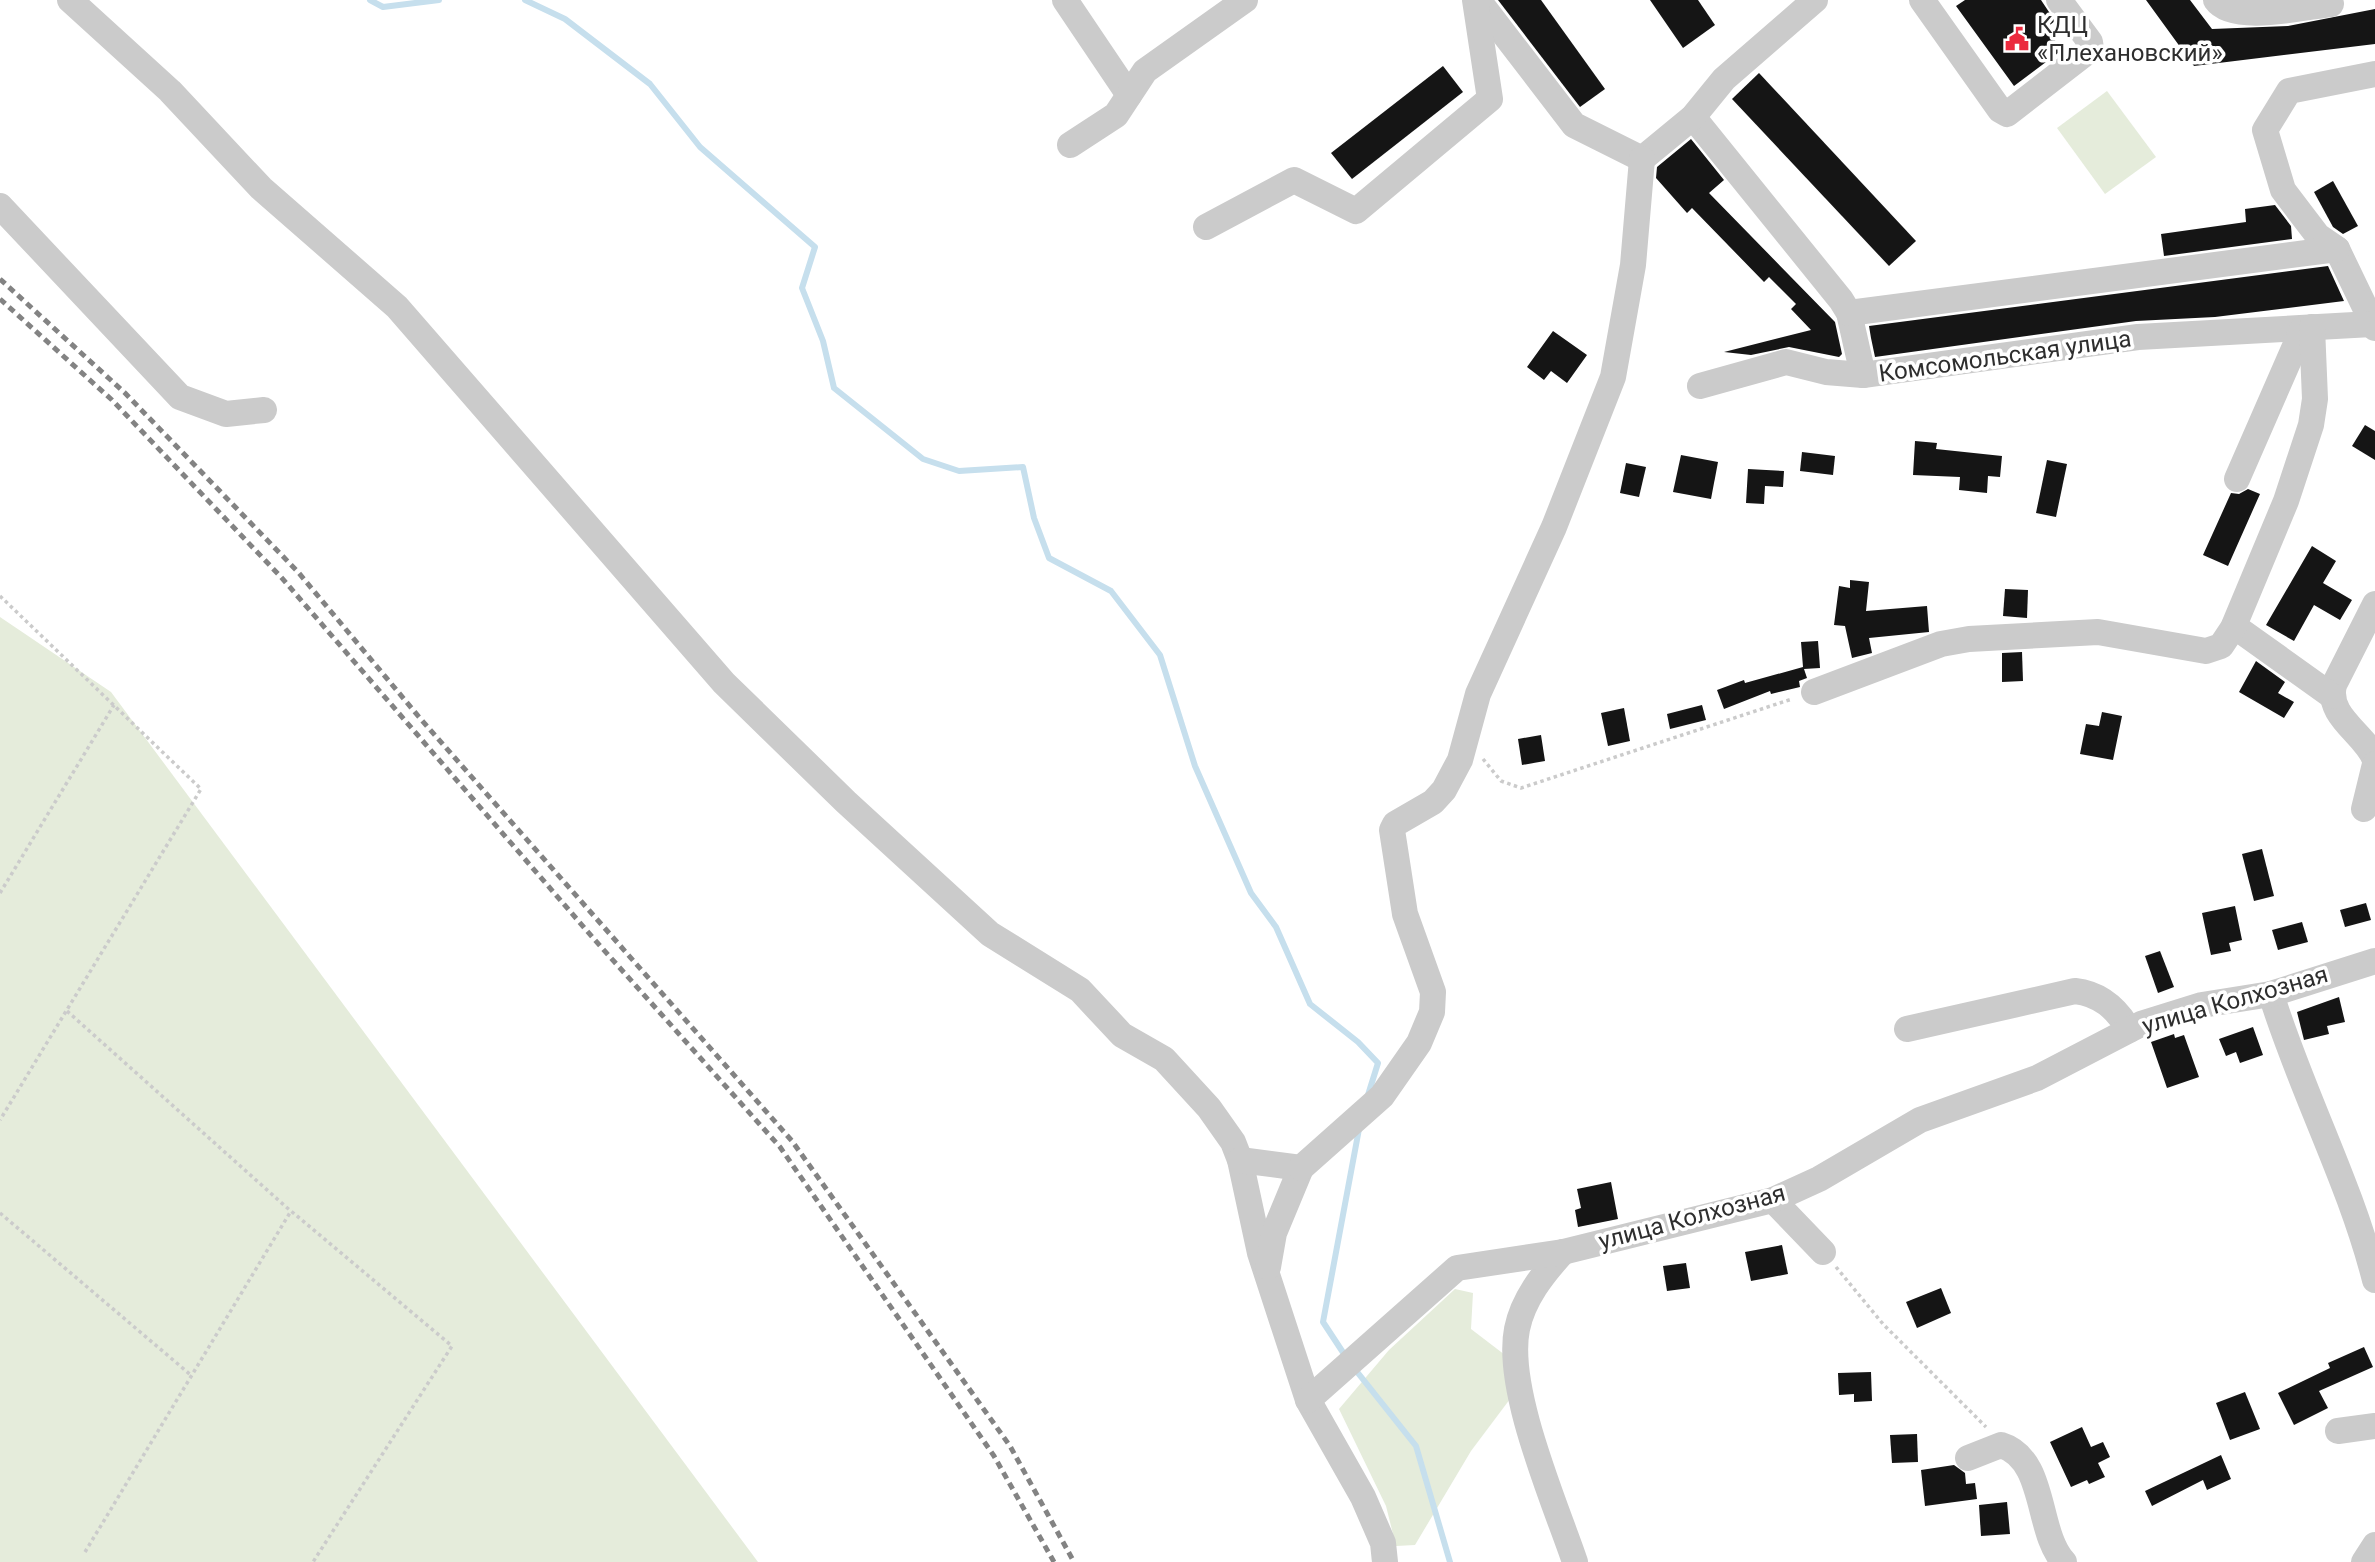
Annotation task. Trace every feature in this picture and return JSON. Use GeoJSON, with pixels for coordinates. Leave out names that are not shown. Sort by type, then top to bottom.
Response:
{"type":"FeatureCollection","features":[{"type":"Feature","properties":{"kind":"street"},"geometry":{"type":"LineString","coordinates":[[70,0],[170,91],[261,188],[397,307],[724,683],[846,802],[990,933],[1080,990],[1122,1035],[1164,1059],[1209,1108],[1233,1142],[1240,1160],[1260,1253],[1287,1343],[1308,1400],[1363,1497],[1383,1543],[1385,1562]]}},
{"type":"Feature","properties":{"kind":"street"},"geometry":{"type":"LineString","coordinates":[[1065,0],[1129,95]]}},
{"type":"Feature","properties":{"kind":"street"},"geometry":{"type":"LineString","coordinates":[[1070,145],[1116,115],[1145,71],[1245,0]]}},
{"type":"Feature","properties":{"kind":"street"},"geometry":{"type":"LineString","coordinates":[[1477,0],[1574,125],[1643,159]]}},
{"type":"Feature","properties":{"kind":"street"},"geometry":{"type":"LineString","coordinates":[[1206,227],[1294,180],[1356,211],[1490,99],[1477,0]]}},
{"type":"Feature","properties":{"kind":"street"},"geometry":{"type":"LineString","coordinates":[[1922,0],[2000,110],[2007,114],[2091,49],[2090,42],[2059,0]]}},
{"type":"Feature","properties":{"kind":"street"},"geometry":{"type":"LineString","coordinates":[[2216,0],[2221,7],[2241,14],[2331,4]]}},
{"type":"Feature","properties":{"kind":"street"},"geometry":{"type":"LineString","coordinates":[[1267,1272],[1274,1233],[1301,1168],[1382,1096],[1426,1028],[1433,992],[1405,914],[1392,830],[1395,824],[1433,802],[1444,790],[1460,760],[1471,728],[1478,694],[1554,527],[1613,377],[1633,265],[1643,159],[1693,117],[1724,79],[1801,4]]}},
{"type":"Feature","properties":{"kind":"street"},"geometry":{"type":"LineString","coordinates":[[2373,326],[2337,249],[2318,236],[2283,190],[2264,130],[2289,91],[2375,74]]}},
{"type":"Feature","properties":{"kind":"street","name":"Комсомольская улица"},"geometry":{"type":"LineString","coordinates":[[1693,117],[1849,313],[1863,375],[2138,337],[2373,326]]}},
{"type":"Feature","properties":{"kind":"street"},"geometry":{"type":"LineString","coordinates":[[0,206],[180,397],[226,414],[264,410]]}},
{"type":"Feature","properties":{"kind":"street"},"geometry":{"type":"LineString","coordinates":[[1849,313],[2337,249]]}},
{"type":"Feature","properties":{"kind":"street"},"geometry":{"type":"LineString","coordinates":[[2237,479],[2308,328]]}},
{"type":"Feature","properties":{"kind":"street"},"geometry":{"type":"LineString","coordinates":[[1814,692],[1951,641],[2098,632],[2206,651],[2221,646],[2234,626],[2286,501],[2311,425],[2315,399],[2308,328]]}},
{"type":"Feature","properties":{"kind":"street"},"geometry":{"type":"LineString","coordinates":[[1700,386],[1786,362],[1826,372],[1863,375]]}},
{"type":"Feature","properties":{"kind":"street"},"geometry":{"type":"LineString","coordinates":[[2364,808],[2375,762],[2338,711],[2332,696],[2334,685],[2375,604]]}},
{"type":"Feature","properties":{"kind":"street"},"geometry":{"type":"LineString","coordinates":[[2234,626],[2332,696]]}},
{"type":"Feature","properties":{"kind":"street","name":"улица Колхозная"},"geometry":{"type":"LineString","coordinates":[[1308,1400],[1457,1268],[1563,1252],[1773,1200],[1819,1179],[1920,1121],[2037,1078],[2129,1030],[2202,1005],[2271,994],[2375,961]]}},
{"type":"Feature","properties":{"kind":"street"},"geometry":{"type":"LineString","coordinates":[[1907,1029],[2075,991],[2095,996],[2109,1004],[2129,1030]]}},
{"type":"Feature","properties":{"kind":"street"},"geometry":{"type":"LineString","coordinates":[[2271,994],[2301,1082],[2365,1238],[2375,1280]]}},
{"type":"Feature","properties":{"kind":"street"},"geometry":{"type":"LineString","coordinates":[[1240,1160],[1301,1168]]}},
{"type":"Feature","properties":{"kind":"street"},"geometry":{"type":"LineString","coordinates":[[1773,1200],[1823,1252]]}},
{"type":"Feature","properties":{"kind":"street"},"geometry":{"type":"LineString","coordinates":[[1563,1252],[1541,1279],[1523,1309],[1514,1354],[1538,1455],[1575,1562]]}},
{"type":"Feature","properties":{"kind":"street"},"geometry":{"type":"LineString","coordinates":[[2338,1431],[2375,1426]]}},
{"type":"Feature","properties":{"kind":"street"},"geometry":{"type":"LineString","coordinates":[[1968,1458],[2003,1445],[2015,1454],[2031,1477],[2042,1500],[2049,1538],[2064,1562]]}},
{"type":"Feature","properties":{"kind":"path"},"geometry":{"type":"LineString","coordinates":[[0,596],[201,789],[0,1120]]}},
{"type":"Feature","properties":{"kind":"path"},"geometry":{"type":"LineString","coordinates":[[1471,728],[1483,759],[1497,778],[1521,788],[1814,692]]}},
{"type":"Feature","properties":{"kind":"path"},"geometry":{"type":"LineString","coordinates":[[0,893],[114,705]]}},
{"type":"Feature","properties":{"kind":"path"},"geometry":{"type":"LineString","coordinates":[[66,1011],[291,1211],[452,1346],[313,1562]]}},
{"type":"Feature","properties":{"kind":"path"},"geometry":{"type":"LineString","coordinates":[[85,1552],[291,1211]]}},
{"type":"Feature","properties":{"kind":"path"},"geometry":{"type":"LineString","coordinates":[[0,1213],[192,1376]]}},
{"type":"Feature","properties":{"kind":"path"},"geometry":{"type":"LineString","coordinates":[[1823,1252],[1883,1324],[2003,1445]]}},
{"type":"Feature","properties":{"kind":"green space"},"geometry":{"type":"Polygon","coordinates":[[[2107,91],[2156,157],[2105,194],[2057,128],[2107,91]]]}},
{"type":"Feature","properties":{"kind":"green space"},"geometry":{"type":"Polygon","coordinates":[[[0,617],[111,692],[758,1562],[0,1562],[0,617]]]}},
{"type":"Feature","properties":{"kind":"green space"},"geometry":{"type":"Polygon","coordinates":[[[1455,1289],[1473,1293],[1471,1329],[1505,1355],[1516,1391],[1471,1451],[1415,1545],[1396,1546],[1386,1506],[1339,1409],[1389,1350],[1455,1289]]]}},
{"type":"Feature","properties":{"kind":"building"},"geometry":{"type":"Polygon","coordinates":[[[1498,0],[1541,0],[1605,89],[1580,107],[1498,0]]]}},
{"type":"Feature","properties":{"kind":"building"},"geometry":{"type":"Polygon","coordinates":[[[1650,0],[1698,0],[1715,25],[1683,48],[1650,0]]]}},
{"type":"Feature","properties":{"kind":"building","name":"КДЦ «Плехановский»"},"geometry":{"type":"Polygon","coordinates":[[[1965,0],[2041,0],[2055,21],[2046,28],[2062,50],[2014,86],[1956,6],[1965,0]]]}},
{"type":"Feature","properties":{"kind":"building"},"geometry":{"type":"Polygon","coordinates":[[[2146,0],[2190,0],[2212,29],[2288,26],[2375,9],[2375,44],[2194,66],[2146,0]]]}},
{"type":"Feature","properties":{"kind":"building"},"geometry":{"type":"Polygon","coordinates":[[[1443,66],[1463,92],[1352,179],[1331,153],[1443,66]]]}},
{"type":"Feature","properties":{"kind":"building"},"geometry":{"type":"Polygon","coordinates":[[[1759,73],[1916,241],[1889,266],[1732,99],[1759,73]]]}},
{"type":"Feature","properties":{"kind":"building"},"geometry":{"type":"Polygon","coordinates":[[[1691,139],[1724,180],[1709,193],[1835,322],[1842,354],[1839,357],[1789,347],[1751,355],[1724,352],[1811,330],[1791,309],[1796,304],[1769,277],[1764,282],[1692,208],[1687,213],[1656,178],[1657,167],[1691,139]]]}},
{"type":"Feature","properties":{"kind":"building"},"geometry":{"type":"Polygon","coordinates":[[[2333,181],[2358,226],[2343,234],[2333,227],[2314,192],[2333,181]]]}},
{"type":"Feature","properties":{"kind":"building"},"geometry":{"type":"Polygon","coordinates":[[[2275,205],[2291,226],[2292,239],[2164,256],[2161,234],[2246,222],[2245,209],[2275,205]]]}},
{"type":"Feature","properties":{"kind":"building"},"geometry":{"type":"Polygon","coordinates":[[[2328,266],[2344,301],[2215,317],[2136,321],[1875,357],[1869,326],[2328,266]]]}},
{"type":"Feature","properties":{"kind":"building"},"geometry":{"type":"Polygon","coordinates":[[[1553,331],[1587,355],[1567,383],[1551,371],[1544,380],[1527,367],[1553,331]]]}},
{"type":"Feature","properties":{"kind":"building"},"geometry":{"type":"Polygon","coordinates":[[[2365,425],[2375,431],[2375,460],[2352,446],[2365,425]]]}},
{"type":"Feature","properties":{"kind":"building"},"geometry":{"type":"Polygon","coordinates":[[[1915,441],[1937,443],[1936,449],[2002,456],[2000,477],[1988,476],[1987,493],[1959,490],[1960,477],[1913,475],[1915,441]]]}},
{"type":"Feature","properties":{"kind":"building"},"geometry":{"type":"Polygon","coordinates":[[[1802,452],[1835,456],[1833,475],[1800,471],[1802,452]]]}},
{"type":"Feature","properties":{"kind":"building"},"geometry":{"type":"Polygon","coordinates":[[[1681,455],[1718,462],[1711,499],[1673,492],[1681,455]]]}},
{"type":"Feature","properties":{"kind":"building"},"geometry":{"type":"Polygon","coordinates":[[[2047,460],[2067,464],[2056,517],[2036,513],[2047,460]]]}},
{"type":"Feature","properties":{"kind":"building"},"geometry":{"type":"Polygon","coordinates":[[[1626,463],[1646,467],[1639,497],[1620,493],[1626,463]]]}},
{"type":"Feature","properties":{"kind":"building"},"geometry":{"type":"Polygon","coordinates":[[[1748,469],[1784,471],[1783,487],[1765,486],[1764,504],[1746,503],[1748,469]]]}},
{"type":"Feature","properties":{"kind":"building"},"geometry":{"type":"Polygon","coordinates":[[[2248,489],[2260,494],[2228,566],[2203,555],[2231,493],[2239,494],[2248,489]]]}},
{"type":"Feature","properties":{"kind":"building"},"geometry":{"type":"Polygon","coordinates":[[[2312,546],[2336,561],[2323,583],[2352,600],[2340,620],[2314,605],[2294,641],[2266,625],[2312,546]]]}},
{"type":"Feature","properties":{"kind":"building"},"geometry":{"type":"Polygon","coordinates":[[[1850,580],[1869,582],[1866,611],[1927,606],[1929,632],[1869,638],[1872,653],[1852,658],[1845,626],[1834,625],[1839,586],[1850,588],[1850,580]]]}},
{"type":"Feature","properties":{"kind":"building"},"geometry":{"type":"Polygon","coordinates":[[[2005,589],[2028,590],[2027,618],[2003,616],[2005,589]]]}},
{"type":"Feature","properties":{"kind":"building"},"geometry":{"type":"Polygon","coordinates":[[[1818,641],[1820,668],[1804,669],[1807,678],[1799,681],[1800,687],[1771,694],[1770,691],[1724,709],[1717,690],[1744,680],[1745,683],[1803,667],[1801,642],[1818,641]]]}},
{"type":"Feature","properties":{"kind":"building"},"geometry":{"type":"Polygon","coordinates":[[[2022,652],[2023,681],[2002,682],[2002,653],[2022,652]]]}},
{"type":"Feature","properties":{"kind":"building"},"geometry":{"type":"Polygon","coordinates":[[[2256,661],[2285,682],[2278,693],[2294,702],[2284,718],[2239,692],[2256,661]]]}},
{"type":"Feature","properties":{"kind":"building"},"geometry":{"type":"Polygon","coordinates":[[[1702,705],[1706,720],[1670,729],[1667,714],[1702,705]]]}},
{"type":"Feature","properties":{"kind":"building"},"geometry":{"type":"Polygon","coordinates":[[[1624,708],[1630,741],[1608,746],[1601,713],[1624,708]]]}},
{"type":"Feature","properties":{"kind":"building"},"geometry":{"type":"Polygon","coordinates":[[[2102,712],[2122,716],[2113,760],[2080,754],[2086,724],[2099,726],[2102,712]]]}},
{"type":"Feature","properties":{"kind":"building"},"geometry":{"type":"Polygon","coordinates":[[[1541,735],[1545,761],[1522,765],[1518,739],[1541,735]]]}},
{"type":"Feature","properties":{"kind":"building"},"geometry":{"type":"Polygon","coordinates":[[[2262,849],[2274,896],[2254,901],[2242,854],[2262,849]]]}},
{"type":"Feature","properties":{"kind":"building"},"geometry":{"type":"Polygon","coordinates":[[[2366,903],[2371,920],[2345,927],[2340,910],[2366,903]]]}},
{"type":"Feature","properties":{"kind":"building"},"geometry":{"type":"Polygon","coordinates":[[[2235,906],[2242,940],[2229,943],[2231,951],[2211,955],[2202,913],[2235,906]]]}},
{"type":"Feature","properties":{"kind":"building"},"geometry":{"type":"Polygon","coordinates":[[[2302,922],[2308,942],[2278,950],[2272,930],[2302,922]]]}},
{"type":"Feature","properties":{"kind":"building"},"geometry":{"type":"Polygon","coordinates":[[[2160,951],[2174,987],[2158,993],[2145,956],[2160,951]]]}},
{"type":"Feature","properties":{"kind":"building"},"geometry":{"type":"Polygon","coordinates":[[[2339,997],[2345,1022],[2327,1026],[2329,1034],[2304,1040],[2297,1012],[2339,997]]]}},
{"type":"Feature","properties":{"kind":"building"},"geometry":{"type":"Polygon","coordinates":[[[2253,1027],[2263,1055],[2240,1063],[2236,1052],[2226,1056],[2219,1039],[2253,1027]]]}},
{"type":"Feature","properties":{"kind":"building"},"geometry":{"type":"Polygon","coordinates":[[[2174,1034],[2175,1038],[2184,1035],[2199,1077],[2167,1088],[2151,1042],[2174,1034]]]}},
{"type":"Feature","properties":{"kind":"building"},"geometry":{"type":"Polygon","coordinates":[[[1611,1182],[1618,1219],[1578,1227],[1575,1210],[1581,1208],[1577,1189],[1611,1182]]]}},
{"type":"Feature","properties":{"kind":"building"},"geometry":{"type":"Polygon","coordinates":[[[1782,1245],[1788,1274],[1751,1281],[1745,1252],[1782,1245]]]}},
{"type":"Feature","properties":{"kind":"building"},"geometry":{"type":"Polygon","coordinates":[[[1686,1263],[1690,1288],[1667,1291],[1663,1266],[1686,1263]]]}},
{"type":"Feature","properties":{"kind":"building"},"geometry":{"type":"Polygon","coordinates":[[[1941,1288],[1951,1313],[1917,1328],[1906,1302],[1941,1288]]]}},
{"type":"Feature","properties":{"kind":"building"},"geometry":{"type":"Polygon","coordinates":[[[2364,1347],[2373,1367],[2319,1391],[2328,1408],[2294,1425],[2278,1393],[2330,1368],[2328,1363],[2364,1347]]]}},
{"type":"Feature","properties":{"kind":"building"},"geometry":{"type":"Polygon","coordinates":[[[1871,1372],[1872,1401],[1854,1402],[1854,1394],[1839,1395],[1838,1373],[1871,1372]]]}},
{"type":"Feature","properties":{"kind":"building"},"geometry":{"type":"Polygon","coordinates":[[[2245,1392],[2260,1429],[2230,1440],[2216,1403],[2245,1392]]]}},
{"type":"Feature","properties":{"kind":"building"},"geometry":{"type":"Polygon","coordinates":[[[2082,1427],[2091,1447],[2103,1442],[2110,1457],[2098,1463],[2105,1477],[2089,1484],[2087,1480],[2071,1487],[2050,1442],[2082,1427]]]}},
{"type":"Feature","properties":{"kind":"building"},"geometry":{"type":"Polygon","coordinates":[[[1917,1434],[1918,1462],[1892,1463],[1890,1435],[1917,1434]]]}},
{"type":"Feature","properties":{"kind":"building"},"geometry":{"type":"Polygon","coordinates":[[[2221,1455],[2231,1479],[2207,1490],[2203,1480],[2152,1506],[2145,1491],[2221,1455]]]}},
{"type":"Feature","properties":{"kind":"building"},"geometry":{"type":"Polygon","coordinates":[[[1954,1465],[1965,1473],[1966,1484],[1975,1483],[1977,1499],[1925,1506],[1921,1470],[1954,1465]]]}},
{"type":"Feature","properties":{"kind":"building"},"geometry":{"type":"Polygon","coordinates":[[[2007,1502],[2010,1534],[1981,1536],[1979,1505],[2007,1502]]]}},
{"type":"Feature","properties":{"kind":"waterway"},"geometry":{"type":"LineString","coordinates":[[370,0],[383,7],[439,0]]}},
{"type":"Feature","properties":{"kind":"waterway"},"geometry":{"type":"LineString","coordinates":[[525,0],[565,19],[650,84],[700,147],[815,247],[802,288],[823,341],[834,388],[923,459],[959,471],[1023,467],[1034,518],[1049,558],[1111,591],[1160,655],[1195,766],[1251,893],[1276,927],[1310,1004],[1358,1042],[1378,1063],[1368,1095]]}},
{"type":"Feature","properties":{"kind":"waterway"},"geometry":{"type":"LineString","coordinates":[[1346,1357],[1323,1322],[1359,1129]]}},
{"type":"Feature","properties":{"kind":"waterway"},"geometry":{"type":"LineString","coordinates":[[1354,1368],[1416,1446],[1450,1562]]}},
{"type":"Feature","properties":{"kind":"railway"},"geometry":{"type":"LineString","coordinates":[[0,279],[125,393],[298,572],[419,717],[792,1141],[1010,1446],[1074,1562]]}},
{"type":"Feature","properties":{"kind":"railway"},"geometry":{"type":"LineString","coordinates":[[0,299],[112,400],[281,577],[594,939],[780,1147],[994,1456],[1054,1562]]}},
{"type":"Feature","properties":{"kind":"place","name":"КДЦ «Плехановский»"},"geometry":{"type":"Point","coordinates":[2017,39]}}]}
